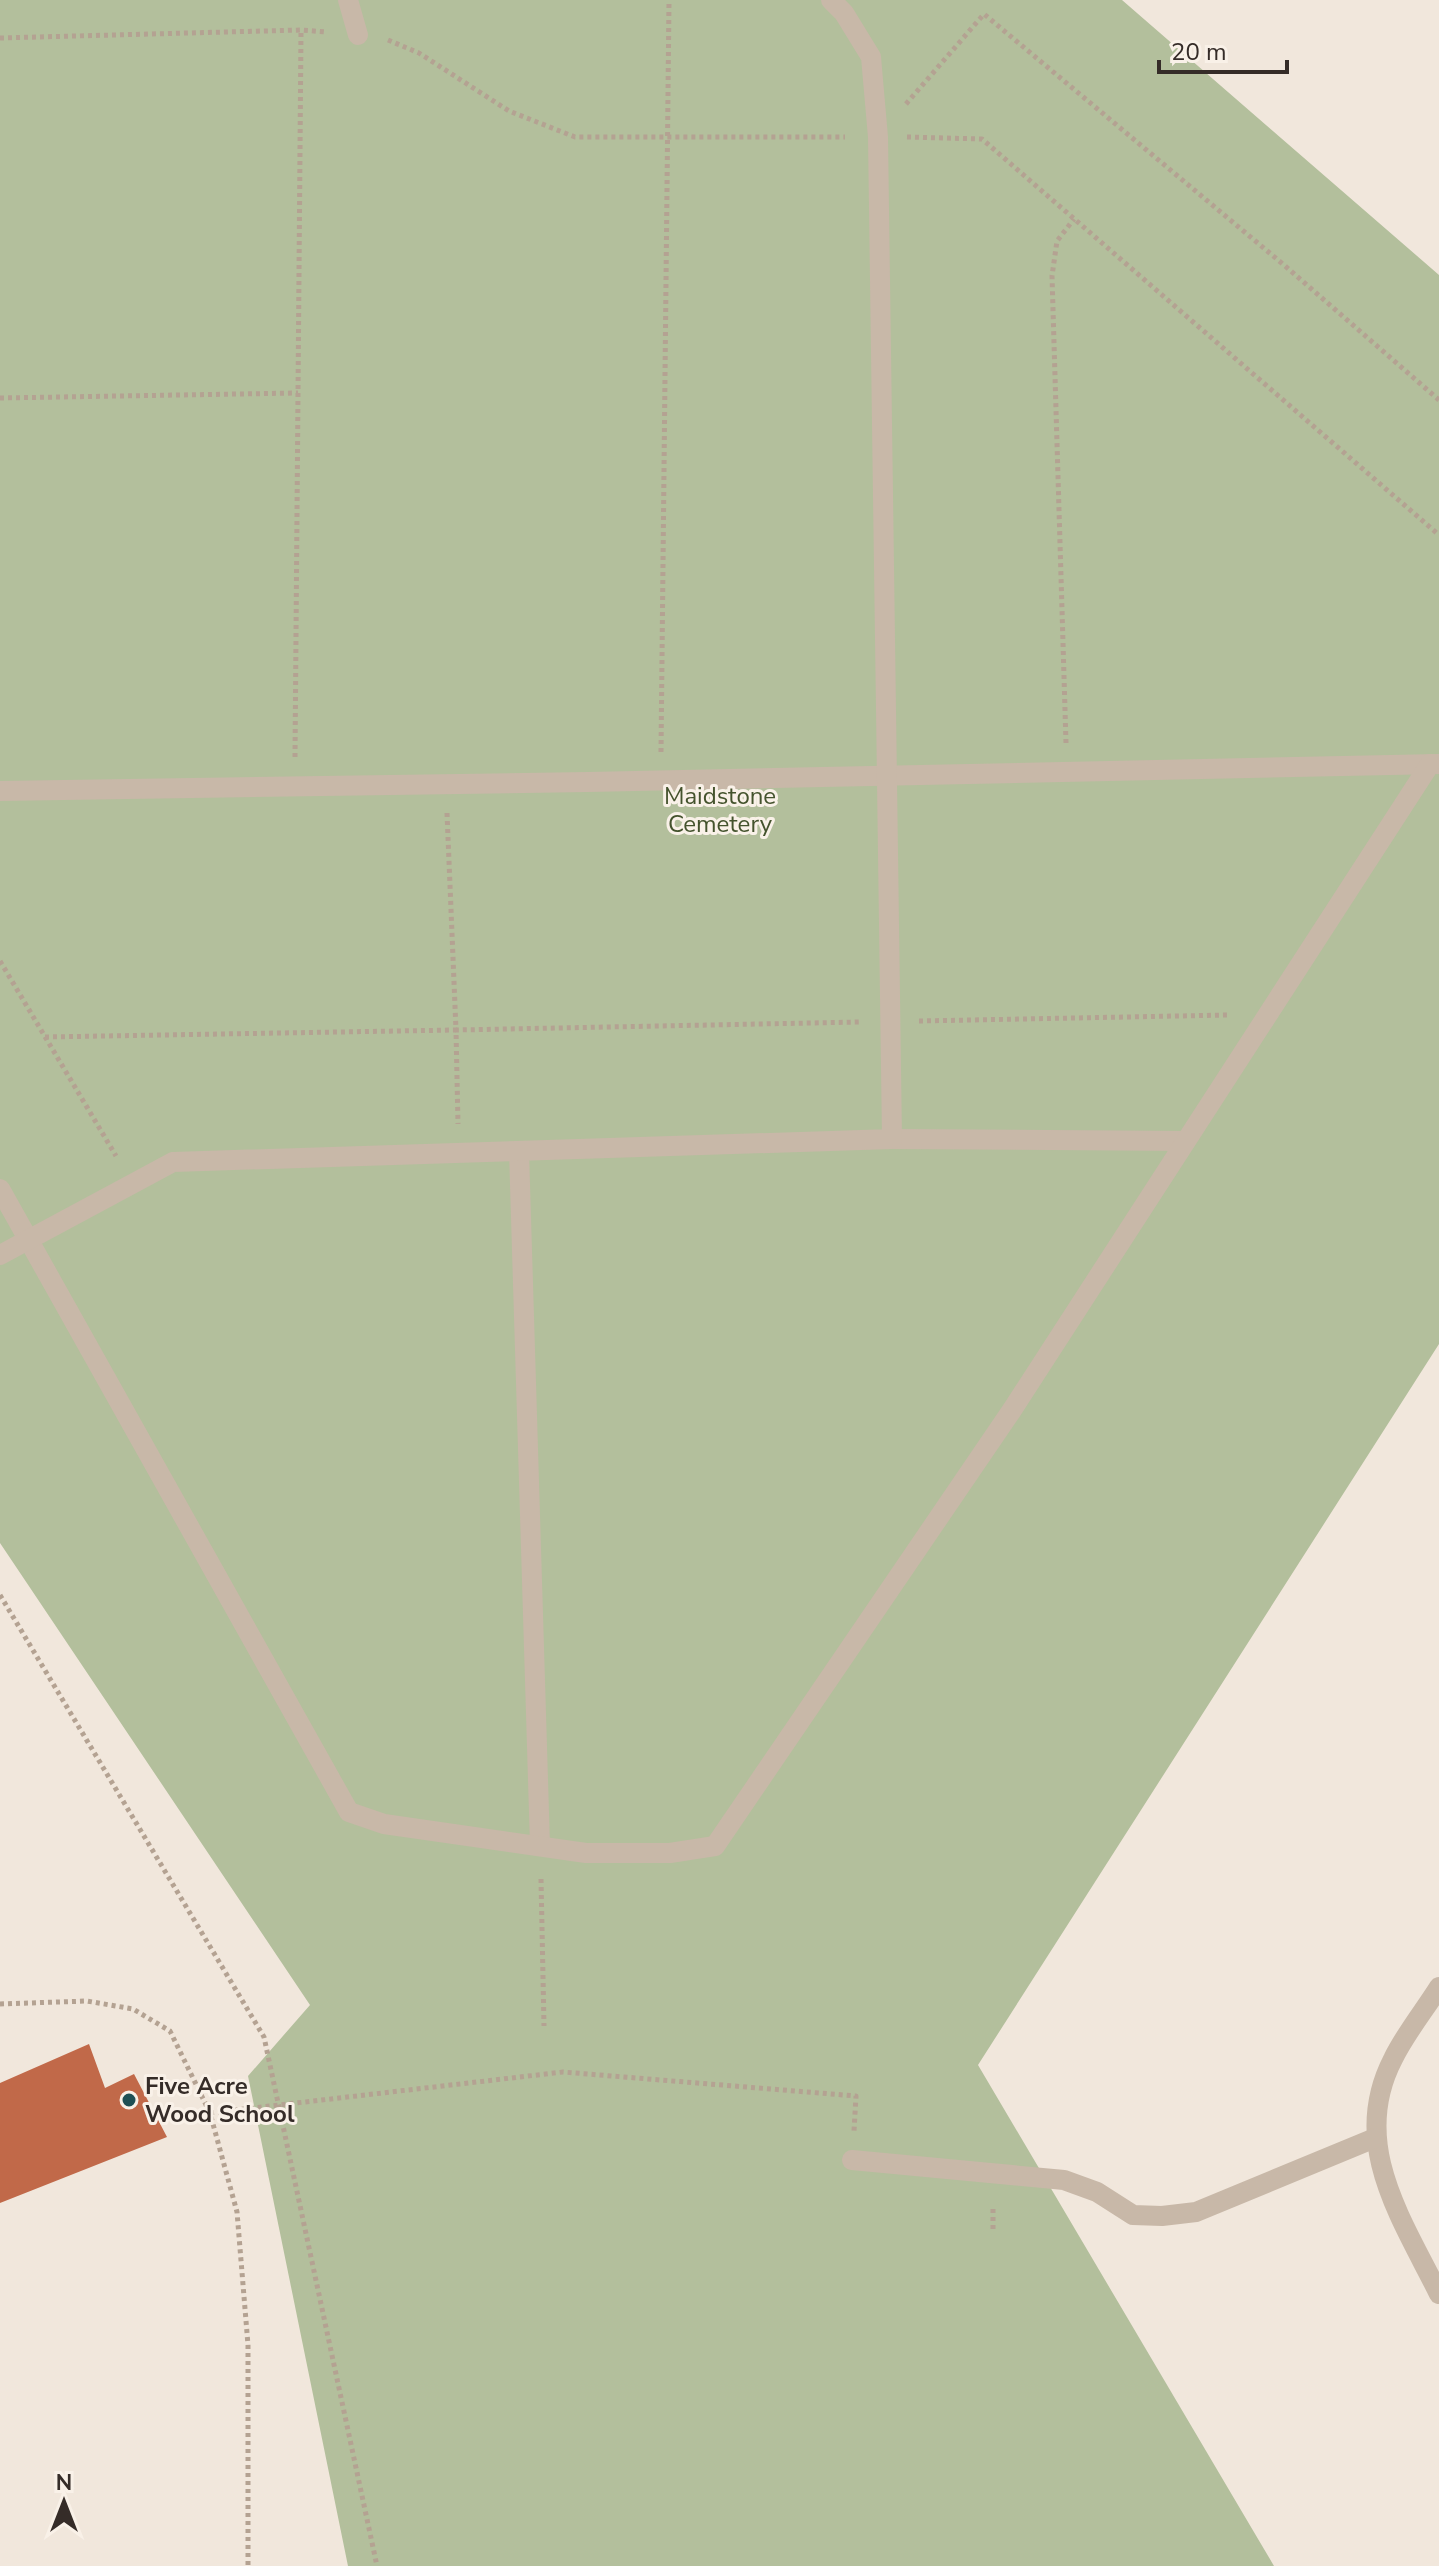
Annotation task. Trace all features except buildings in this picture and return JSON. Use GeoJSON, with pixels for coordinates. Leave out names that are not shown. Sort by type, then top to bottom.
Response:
{"type":"FeatureCollection","features":[{"type":"Feature","properties":{"kind":"street"},"geometry":{"type":"LineString","coordinates":[[348,0],[358,35]]}},
{"type":"Feature","properties":{"kind":"street"},"geometry":{"type":"LineString","coordinates":[[831,0],[844,13],[871,57],[878,137],[892,1139]]}},
{"type":"Feature","properties":{"kind":"street"},"geometry":{"type":"LineString","coordinates":[[0,791],[661,781],[1434,764]]}},
{"type":"Feature","properties":{"kind":"street"},"geometry":{"type":"LineString","coordinates":[[0,1189],[349,1812],[384,1824],[586,1853],[670,1853],[715,1846],[1012,1410],[1267,1014],[1434,764]]}},
{"type":"Feature","properties":{"kind":"street"},"geometry":{"type":"LineString","coordinates":[[0,1255],[173,1162],[892,1139],[1185,1141]]}},
{"type":"Feature","properties":{"kind":"street"},"geometry":{"type":"LineString","coordinates":[[519,1151],[540,1846]]}},
{"type":"Feature","properties":{"kind":"street"},"geometry":{"type":"LineString","coordinates":[[1439,1987],[1392,2059],[1379,2094],[1375,2138],[1385,2186],[1439,2294]]}},
{"type":"Feature","properties":{"kind":"street"},"geometry":{"type":"LineString","coordinates":[[852,2160],[1064,2180],[1097,2192],[1133,2215],[1162,2216],[1196,2212],[1375,2138]]}},
{"type":"Feature","properties":{"kind":"path"},"geometry":{"type":"LineString","coordinates":[[661,781],[669,0]]}},
{"type":"Feature","properties":{"kind":"path"},"geometry":{"type":"LineString","coordinates":[[878,137],[984,14],[1284,265],[1439,400]]}},
{"type":"Feature","properties":{"kind":"path"},"geometry":{"type":"LineString","coordinates":[[294,787],[301,30]]}},
{"type":"Feature","properties":{"kind":"path"},"geometry":{"type":"LineString","coordinates":[[0,38],[301,30],[384,38],[419,53],[509,111],[575,137],[982,139],[1439,535]]}},
{"type":"Feature","properties":{"kind":"path"},"geometry":{"type":"LineString","coordinates":[[1066,772],[1052,276],[1057,241],[1074,219]]}},
{"type":"Feature","properties":{"kind":"path"},"geometry":{"type":"LineString","coordinates":[[0,398],[298,393]]}},
{"type":"Feature","properties":{"kind":"path"},"geometry":{"type":"LineString","coordinates":[[446,785],[459,1153]]}},
{"type":"Feature","properties":{"kind":"path"},"geometry":{"type":"LineString","coordinates":[[0,961],[133,1184]]}},
{"type":"Feature","properties":{"kind":"path"},"geometry":{"type":"LineString","coordinates":[[45,1037],[1267,1014]]}},
{"type":"Feature","properties":{"kind":"path"},"geometry":{"type":"LineString","coordinates":[[0,1595],[264,2037],[377,2566]]}},
{"type":"Feature","properties":{"kind":"path"},"geometry":{"type":"LineString","coordinates":[[540,1846],[544,2026]]}},
{"type":"Feature","properties":{"kind":"path"},"geometry":{"type":"LineString","coordinates":[[0,2004],[87,2001],[133,2009],[170,2031],[210,2113],[237,2212],[248,2345],[248,2566]]}},
{"type":"Feature","properties":{"kind":"path"},"geometry":{"type":"LineString","coordinates":[[210,2113],[563,2072],[856,2096],[852,2160]]}},
{"type":"Feature","properties":{"kind":"green space","name":"Maidstone Cemetery"},"geometry":{"type":"Polygon","coordinates":[[[0,0],[1122,0],[1439,275],[1439,1344],[978,2065],[1274,2566],[348,2566],[248,2076],[310,2005],[0,1543],[0,0]]]}},
{"type":"Feature","properties":{"kind":"place","name":"Five Acre Wood School"},"geometry":{"type":"Point","coordinates":[129,2100]}}]}
